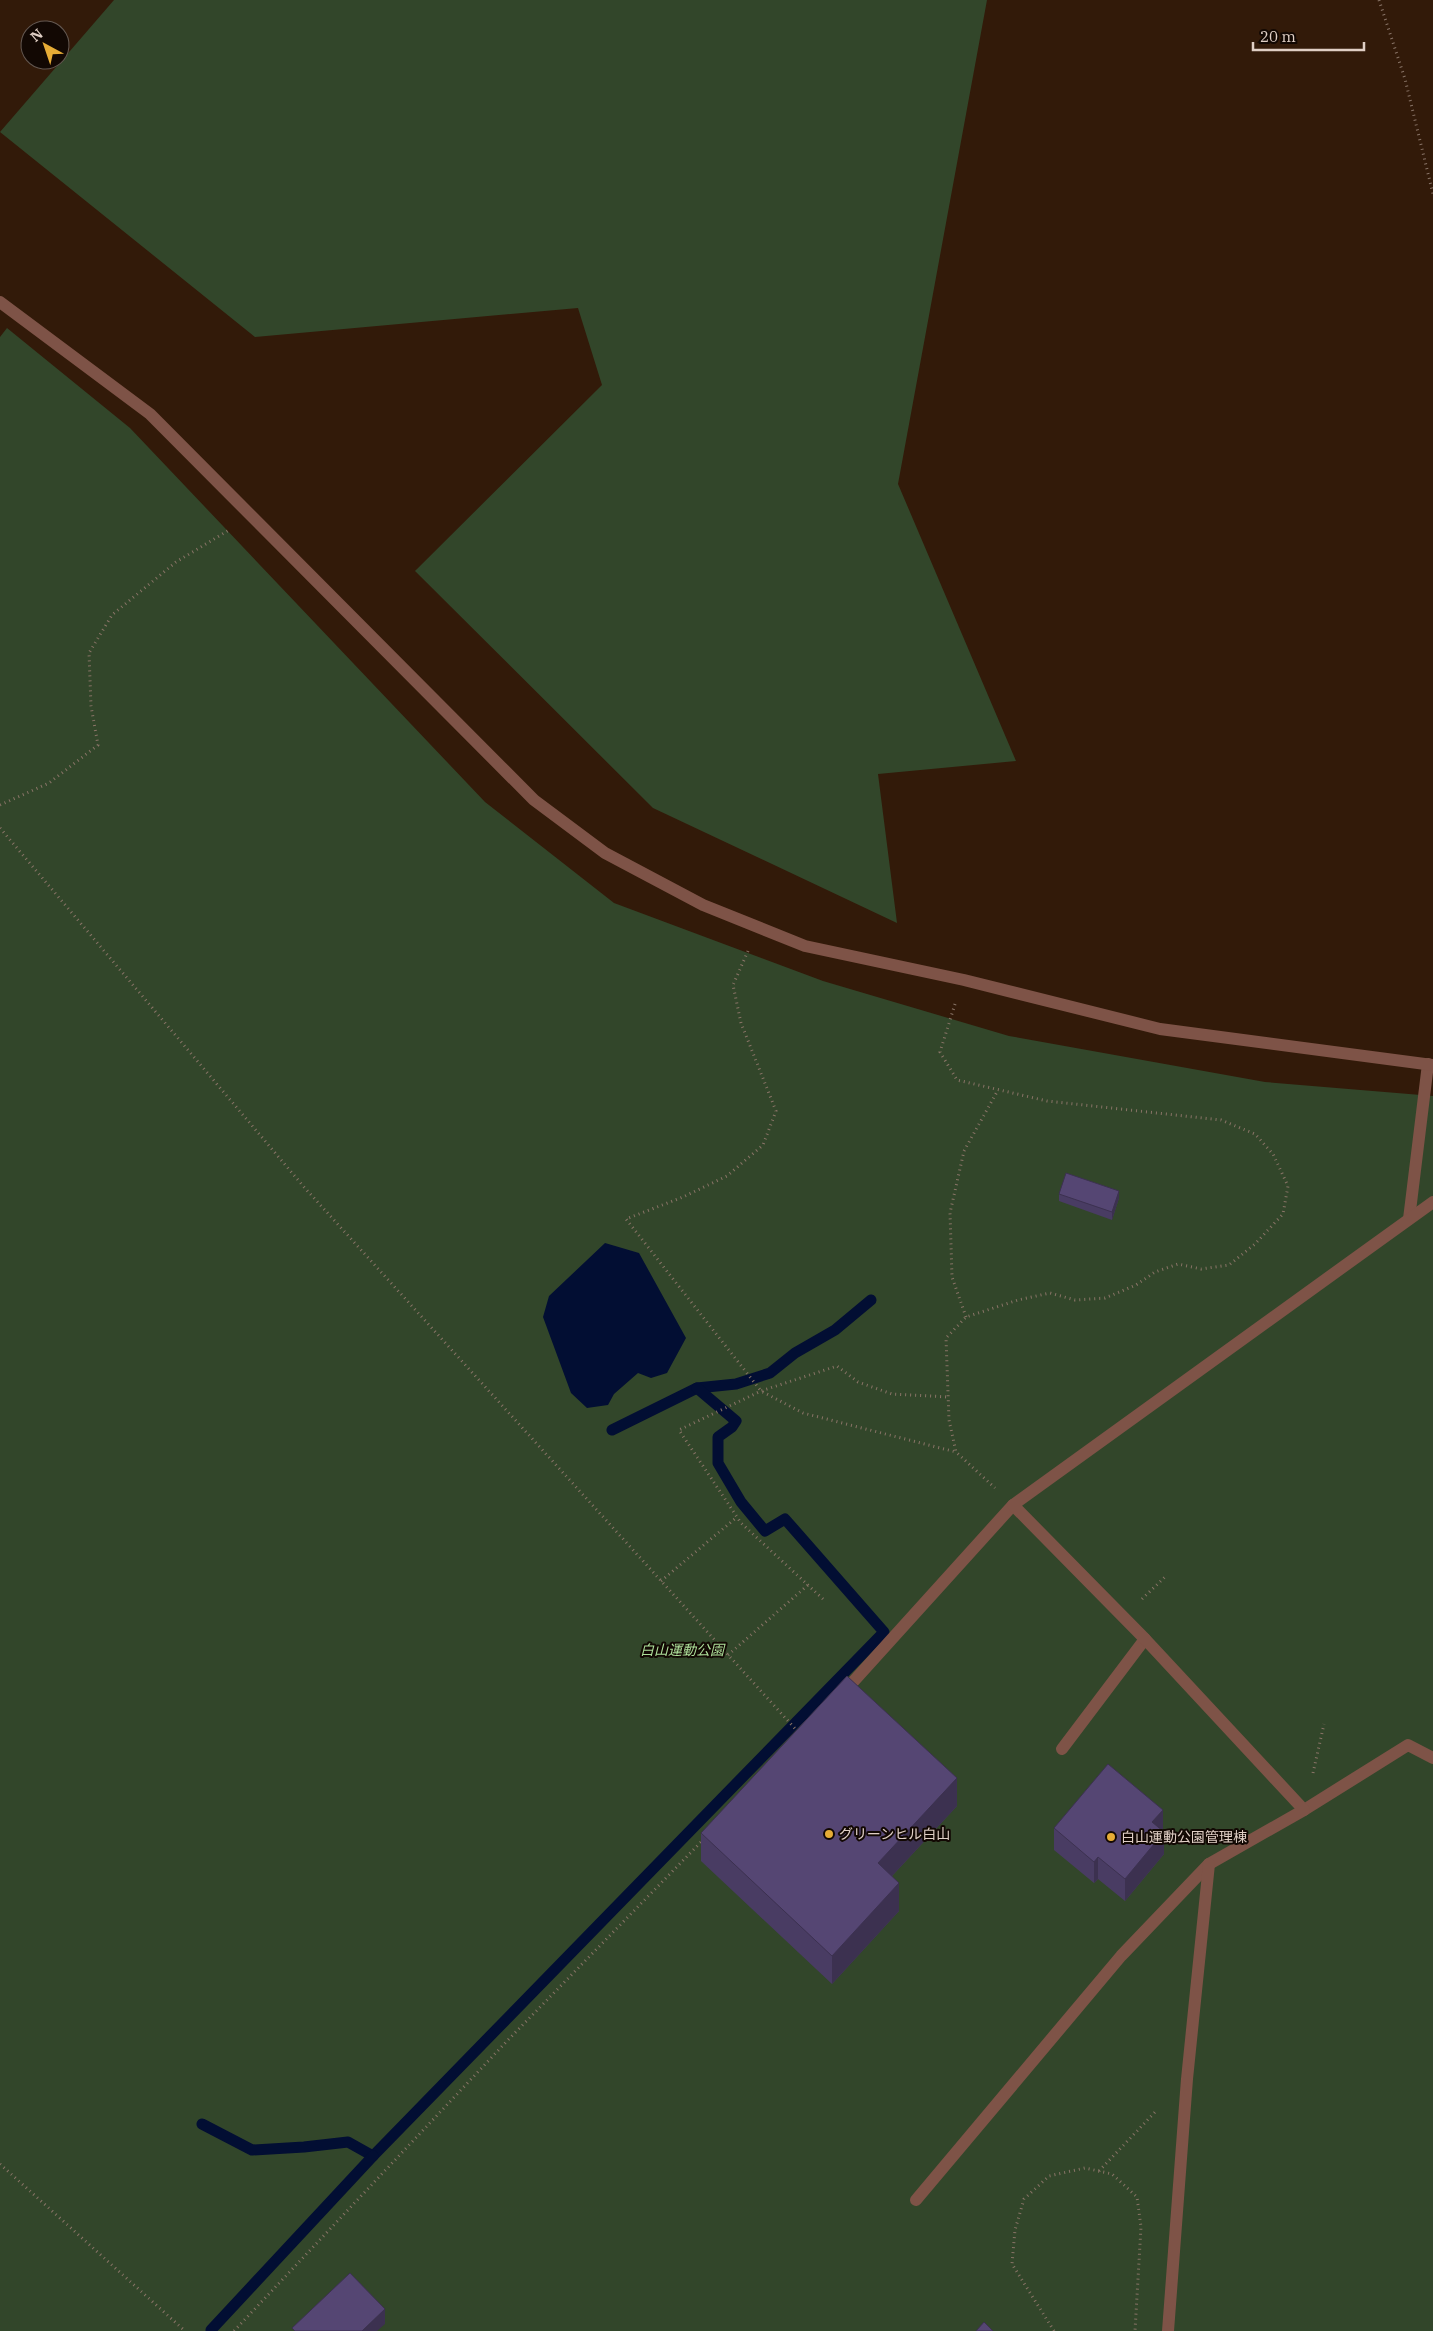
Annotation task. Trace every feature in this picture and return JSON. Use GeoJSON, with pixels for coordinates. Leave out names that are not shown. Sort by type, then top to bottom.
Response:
{"type":"FeatureCollection","features":[{"type":"Feature","properties":{"kind":"street"},"geometry":{"type":"LineString","coordinates":[[0,302],[150,414],[534,800],[605,853],[703,905],[805,946],[964,980],[1160,1030],[1430,1064],[1409,1219]]}},
{"type":"Feature","properties":{"kind":"street"},"geometry":{"type":"LineString","coordinates":[[836,1702],[1013,1505],[1433,1202]]}},
{"type":"Feature","properties":{"kind":"street"},"geometry":{"type":"LineString","coordinates":[[1013,1505],[1145,1639],[1304,1810]]}},
{"type":"Feature","properties":{"kind":"street"},"geometry":{"type":"LineString","coordinates":[[1062,1749],[1145,1639]]}},
{"type":"Feature","properties":{"kind":"street"},"geometry":{"type":"LineString","coordinates":[[916,2200],[1122,1956],[1209,1864],[1304,1810],[1408,1745],[1433,1758]]}},
{"type":"Feature","properties":{"kind":"street"},"geometry":{"type":"LineString","coordinates":[[1168,2331],[1188,2079],[1209,1864]]}},
{"type":"Feature","properties":{"kind":"path"},"geometry":{"type":"LineString","coordinates":[[1379,0],[1405,79],[1433,194]]}},
{"type":"Feature","properties":{"kind":"path"},"geometry":{"type":"LineString","coordinates":[[0,804],[49,783],[98,745],[92,706],[89,652],[112,615],[176,562],[252,516]]}},
{"type":"Feature","properties":{"kind":"path"},"geometry":{"type":"LineString","coordinates":[[0,828],[304,1187],[803,1738]]}},
{"type":"Feature","properties":{"kind":"path"},"geometry":{"type":"LineString","coordinates":[[758,927],[733,985],[741,1023],[776,1111],[763,1144],[727,1176],[683,1197],[626,1219],[761,1391],[803,1413],[956,1452],[1013,1505]]}},
{"type":"Feature","properties":{"kind":"path"},"geometry":{"type":"LineString","coordinates":[[956,1001],[940,1052],[957,1080],[1047,1101],[1221,1120],[1255,1134],[1273,1154],[1288,1186],[1283,1214],[1255,1244],[1229,1265],[1201,1268],[1178,1264],[1155,1272],[1136,1285],[1105,1298],[1075,1300],[1050,1292],[966,1317],[946,1338],[949,1420],[956,1452]]}},
{"type":"Feature","properties":{"kind":"path"},"geometry":{"type":"LineString","coordinates":[[966,1317],[952,1277],[950,1213],[964,1151],[998,1090]]}},
{"type":"Feature","properties":{"kind":"path"},"geometry":{"type":"LineString","coordinates":[[823,1599],[737,1517],[679,1430],[761,1391],[838,1366],[858,1382],[892,1394],[948,1397]]}},
{"type":"Feature","properties":{"kind":"path"},"geometry":{"type":"LineString","coordinates":[[661,1581],[737,1517]]}},
{"type":"Feature","properties":{"kind":"path"},"geometry":{"type":"LineString","coordinates":[[1123,1617],[1166,1576]]}},
{"type":"Feature","properties":{"kind":"path"},"geometry":{"type":"LineString","coordinates":[[728,1655],[808,1585]]}},
{"type":"Feature","properties":{"kind":"path"},"geometry":{"type":"LineString","coordinates":[[1304,1810],[1324,1724]]}},
{"type":"Feature","properties":{"kind":"path"},"geometry":{"type":"LineString","coordinates":[[234,2331],[508,2040],[707,1836]]}},
{"type":"Feature","properties":{"kind":"path"},"geometry":{"type":"LineString","coordinates":[[1099,2171],[1188,2079]]}},
{"type":"Feature","properties":{"kind":"path"},"geometry":{"type":"LineString","coordinates":[[0,2164],[185,2331]]}},
{"type":"Feature","properties":{"kind":"path"},"geometry":{"type":"LineString","coordinates":[[1054,2331],[1012,2264],[1015,2230],[1024,2199],[1049,2176],[1085,2168],[1112,2174],[1137,2197],[1141,2226],[1135,2331]]}},
{"type":"Feature","properties":{"kind":"green space"},"geometry":{"type":"Polygon","coordinates":[[[114,0],[987,0],[898,484],[1016,761],[878,774],[897,923],[653,808],[415,571],[602,385],[578,308],[255,337],[0,132],[54,70],[70,70],[70,51],[114,0]]]}},
{"type":"Feature","properties":{"kind":"green space","name":"白山運動公園"},"geometry":{"type":"Polygon","coordinates":[[[7,328],[130,428],[485,802],[614,903],[823,981],[1009,1036],[1265,1082],[1433,1096],[1433,2331],[0,2331],[0,337],[7,328]]]}},
{"type":"Feature","properties":{"kind":"water"},"geometry":{"type":"Polygon","coordinates":[[[605,1243],[639,1253],[686,1338],[667,1373],[651,1378],[638,1373],[614,1394],[608,1405],[587,1408],[571,1393],[543,1317],[549,1296],[605,1243]]]}},
{"type":"Feature","properties":{"kind":"building"},"geometry":{"type":"Polygon","coordinates":[[[1066,1173],[1119,1191],[1112,1212],[1059,1194],[1066,1173]]]}},
{"type":"Feature","properties":{"kind":"building","name":"グリーンヒル白山"},"geometry":{"type":"Polygon","coordinates":[[[847,1676],[957,1778],[878,1863],[899,1883],[832,1956],[701,1833],[847,1676]]]}},
{"type":"Feature","properties":{"kind":"building","name":"白山運動公園管理棟"},"geometry":{"type":"Polygon","coordinates":[[[1108,1764],[1163,1810],[1152,1822],[1164,1832],[1125,1879],[1098,1857],[1094,1862],[1054,1828],[1108,1764]]]}},
{"type":"Feature","properties":{"kind":"building"},"geometry":{"type":"Polygon","coordinates":[[[350,2273],[385,2309],[362,2331],[295,2331],[292,2328],[350,2273]]]}},
{"type":"Feature","properties":{"kind":"building"},"geometry":{"type":"Polygon","coordinates":[[[984,2322],[993,2331],[976,2331],[984,2322]]]}},
{"type":"Feature","properties":{"kind":"waterway"},"geometry":{"type":"LineString","coordinates":[[612,1430],[697,1388],[736,1384],[770,1373],[795,1353],[835,1330],[871,1300]]}},
{"type":"Feature","properties":{"kind":"waterway"},"geometry":{"type":"LineString","coordinates":[[202,2124],[252,2150],[348,2142],[373,2156],[884,1632],[785,1519],[765,1531],[741,1502],[718,1463],[718,1437],[732,1427],[736,1421],[697,1388]]}},
{"type":"Feature","properties":{"kind":"waterway"},"geometry":{"type":"LineString","coordinates":[[211,2330],[373,2156]]}},
{"type":"Feature","properties":{"kind":"place","name":"グリーンヒル白山"},"geometry":{"type":"Point","coordinates":[829,1834]}},
{"type":"Feature","properties":{"kind":"place","name":"白山運動公園管理棟"},"geometry":{"type":"Point","coordinates":[1111,1837]}}]}
